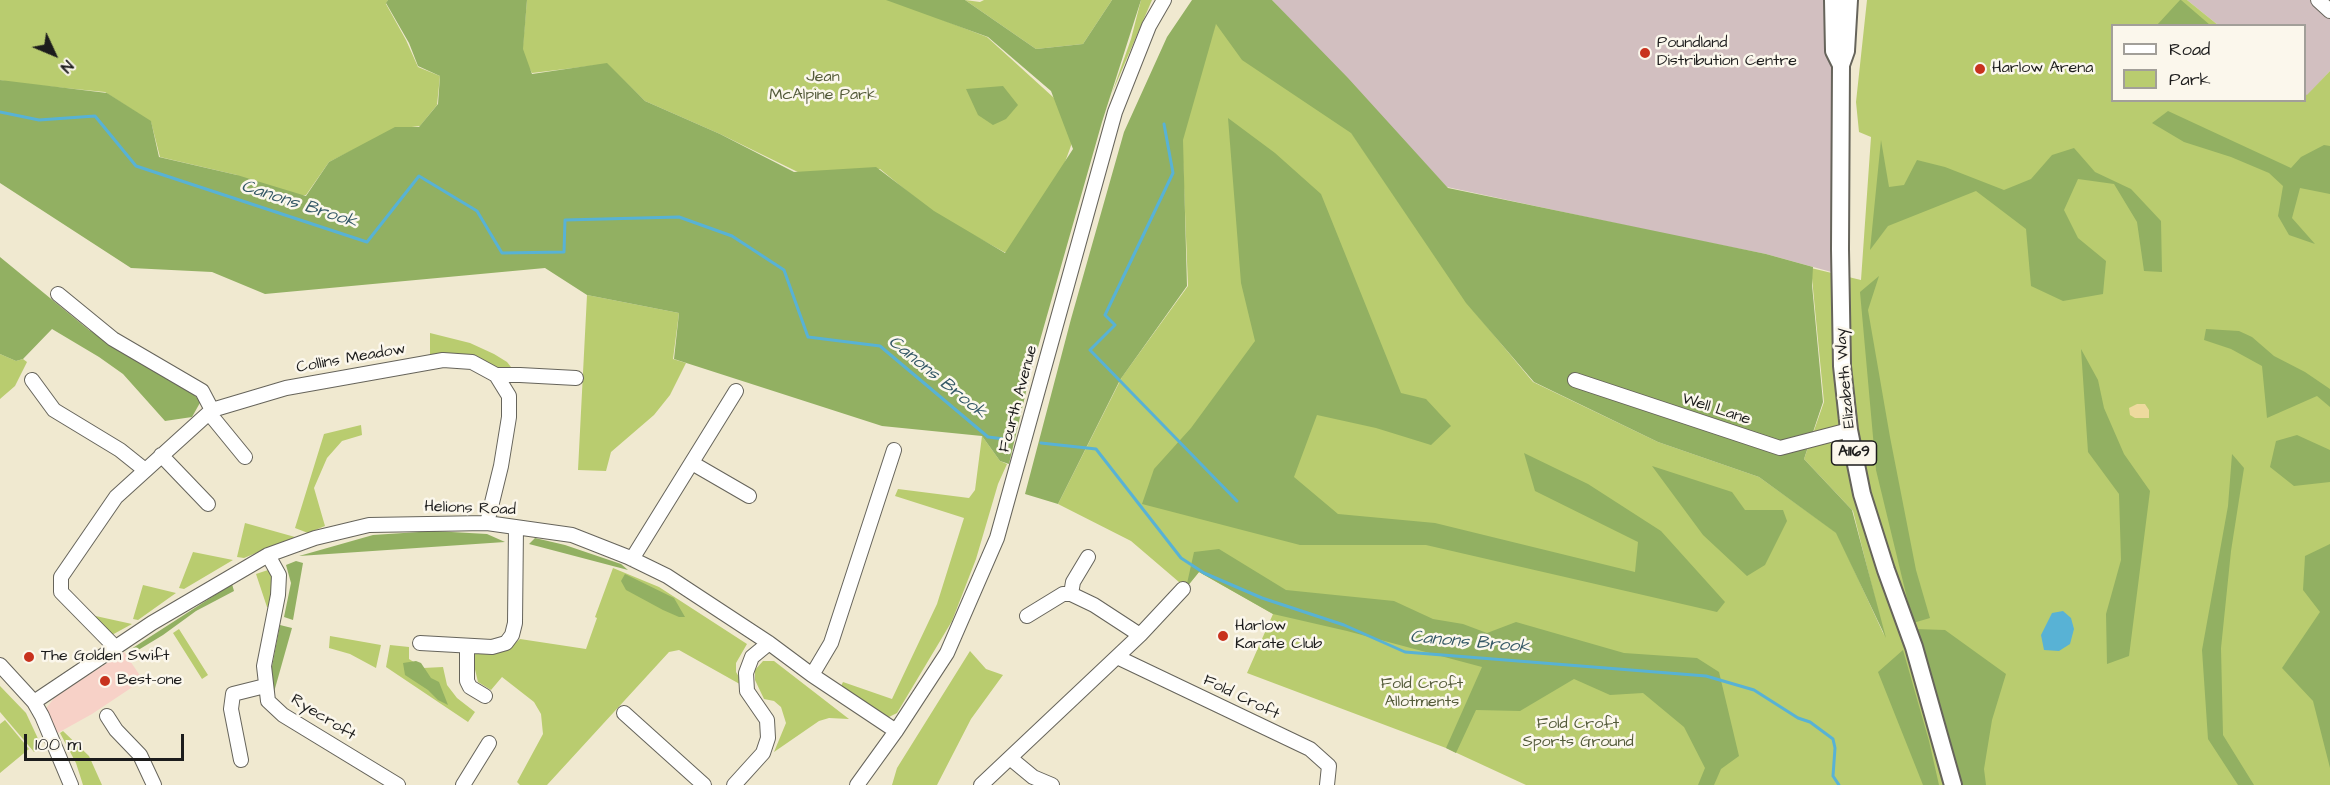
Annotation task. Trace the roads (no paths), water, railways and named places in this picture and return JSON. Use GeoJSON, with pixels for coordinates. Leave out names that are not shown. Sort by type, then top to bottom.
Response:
{"type":"FeatureCollection","features":[{"type":"Feature","properties":{"kind":"main road","name":"Elizabeth Way"},"geometry":{"type":"LineString","coordinates":[[1833,0],[1834,51],[1841,65]]}},
{"type":"Feature","properties":{"kind":"main road","name":"Elizabeth Way"},"geometry":{"type":"LineString","coordinates":[[1849,0],[1846,51],[1841,65],[1840,256],[1842,366],[1849,430],[1862,494],[1914,647],[1953,785]]}},
{"type":"Feature","properties":{"kind":"street","name":"Fourth Avenue"},"geometry":{"type":"LineString","coordinates":[[857,785],[896,731],[947,653],[997,538],[1115,112],[1149,26],[1164,0]]}},
{"type":"Feature","properties":{"kind":"street"},"geometry":{"type":"LineString","coordinates":[[2318,0],[2330,11]]}},
{"type":"Feature","properties":{"kind":"street"},"geometry":{"type":"LineString","coordinates":[[58,294],[112,339],[202,391],[211,411],[245,457]]}},
{"type":"Feature","properties":{"kind":"street","name":"Collins Meadow"},"geometry":{"type":"LineString","coordinates":[[115,647],[61,592],[60,580],[84,540],[116,496],[211,411],[286,388],[443,360],[472,363],[496,375],[576,378]]}},
{"type":"Feature","properties":{"kind":"street"},"geometry":{"type":"LineString","coordinates":[[487,523],[501,466],[509,417],[509,396],[496,375]]}},
{"type":"Feature","properties":{"kind":"street"},"geometry":{"type":"LineString","coordinates":[[32,380],[54,410],[120,450],[145,470]]}},
{"type":"Feature","properties":{"kind":"street","name":"Well Lane"},"geometry":{"type":"LineString","coordinates":[[1575,380],[1780,448],[1849,430]]}},
{"type":"Feature","properties":{"kind":"street"},"geometry":{"type":"LineString","coordinates":[[632,559],[736,392]]}},
{"type":"Feature","properties":{"kind":"street"},"geometry":{"type":"LineString","coordinates":[[812,675],[831,643],[894,450]]}},
{"type":"Feature","properties":{"kind":"street"},"geometry":{"type":"LineString","coordinates":[[161,455],[208,504]]}},
{"type":"Feature","properties":{"kind":"street"},"geometry":{"type":"LineString","coordinates":[[692,463],[749,496]]}},
{"type":"Feature","properties":{"kind":"street","name":"Helions Road"},"geometry":{"type":"LineString","coordinates":[[33,702],[210,587],[268,555],[315,538],[369,525],[487,523],[572,535],[667,576],[896,731]]}},
{"type":"Feature","properties":{"kind":"street"},"geometry":{"type":"LineString","coordinates":[[420,643],[492,647],[506,643],[512,635],[515,623],[516,527]]}},
{"type":"Feature","properties":{"kind":"street"},"geometry":{"type":"LineString","coordinates":[[241,760],[231,709],[233,693],[265,686],[264,666],[278,595],[279,574],[268,555]]}},
{"type":"Feature","properties":{"kind":"street"},"geometry":{"type":"LineString","coordinates":[[1071,594],[1073,582],[1088,557]]}},
{"type":"Feature","properties":{"kind":"street"},"geometry":{"type":"LineString","coordinates":[[981,785],[1140,635],[1183,589]]}},
{"type":"Feature","properties":{"kind":"street"},"geometry":{"type":"LineString","coordinates":[[1027,616],[1063,594],[1071,594],[1094,605],[1140,635]]}},
{"type":"Feature","properties":{"kind":"street"},"geometry":{"type":"LineString","coordinates":[[734,785],[763,753],[768,738],[767,720],[747,691],[746,673],[752,657],[769,643]]}},
{"type":"Feature","properties":{"kind":"street"},"geometry":{"type":"LineString","coordinates":[[468,646],[467,681],[471,687],[486,696]]}},
{"type":"Feature","properties":{"kind":"street","name":"Fold Croft"},"geometry":{"type":"LineString","coordinates":[[1117,657],[1310,749],[1329,766],[1326,785]]}},
{"type":"Feature","properties":{"kind":"street"},"geometry":{"type":"LineString","coordinates":[[0,665],[33,702],[58,749],[71,785]]}},
{"type":"Feature","properties":{"kind":"street","name":"Ryecroft"},"geometry":{"type":"LineString","coordinates":[[265,686],[268,701],[283,714],[398,785]]}},
{"type":"Feature","properties":{"kind":"street"},"geometry":{"type":"LineString","coordinates":[[624,713],[704,785]]}},
{"type":"Feature","properties":{"kind":"street"},"geometry":{"type":"LineString","coordinates":[[107,716],[116,730],[140,755],[154,785]]}},
{"type":"Feature","properties":{"kind":"street"},"geometry":{"type":"LineString","coordinates":[[462,785],[489,743]]}},
{"type":"Feature","properties":{"kind":"street"},"geometry":{"type":"LineString","coordinates":[[1010,758],[1033,777],[1052,785]]}},
{"type":"Feature","properties":{"kind":"water"},"geometry":{"type":"Polygon","coordinates":[[[2063,611],[2071,618],[2074,629],[2070,644],[2059,651],[2044,650],[2041,635],[2052,613],[2063,611]]]}},
{"type":"Feature","properties":{"kind":"waterway","name":"Canons Brook"},"geometry":{"type":"LineString","coordinates":[[0,112],[39,120],[95,116],[136,166],[367,242],[419,176],[477,211],[502,253],[564,252],[565,220],[679,217],[732,236],[784,270],[808,337],[880,346],[988,437],[1004,439]]}},
{"type":"Feature","properties":{"kind":"waterway"},"geometry":{"type":"LineString","coordinates":[[1164,124],[1173,173],[1105,315],[1115,325],[1090,350],[1237,501]]}},
{"type":"Feature","properties":{"kind":"waterway","name":"Canons Brook"},"geometry":{"type":"LineString","coordinates":[[1041,443],[1096,449],[1181,558],[1204,573],[1262,598],[1344,625],[1405,652],[1706,676],[1754,690],[1798,718],[1810,722],[1833,739],[1835,748],[1833,776],[1839,785]]}},
{"type":"Feature","properties":{"kind":"place","name":"Poundland Distribution Centre"},"geometry":{"type":"Point","coordinates":[1645,53]}},
{"type":"Feature","properties":{"kind":"place","name":"Harlow Arena"},"geometry":{"type":"Point","coordinates":[1980,69]}},
{"type":"Feature","properties":{"kind":"place","name":"Harlow Karate Club"},"geometry":{"type":"Point","coordinates":[1223,636]}},
{"type":"Feature","properties":{"kind":"place","name":"The Golden Swift"},"geometry":{"type":"Point","coordinates":[29,657]}},
{"type":"Feature","properties":{"kind":"place","name":"Best-one"},"geometry":{"type":"Point","coordinates":[105,681]}},
{"type":"Feature","properties":{"kind":"park label","name":"Jean McAlpine Park"},"geometry":{"type":"Point","coordinates":[823,87]}},
{"type":"Feature","properties":{"kind":"park label","name":"Fold Croft Allotments"},"geometry":{"type":"Point","coordinates":[1422,694]}},
{"type":"Feature","properties":{"kind":"park label","name":"Fold Croft Sports Ground"},"geometry":{"type":"Point","coordinates":[1578,734]}}]}
